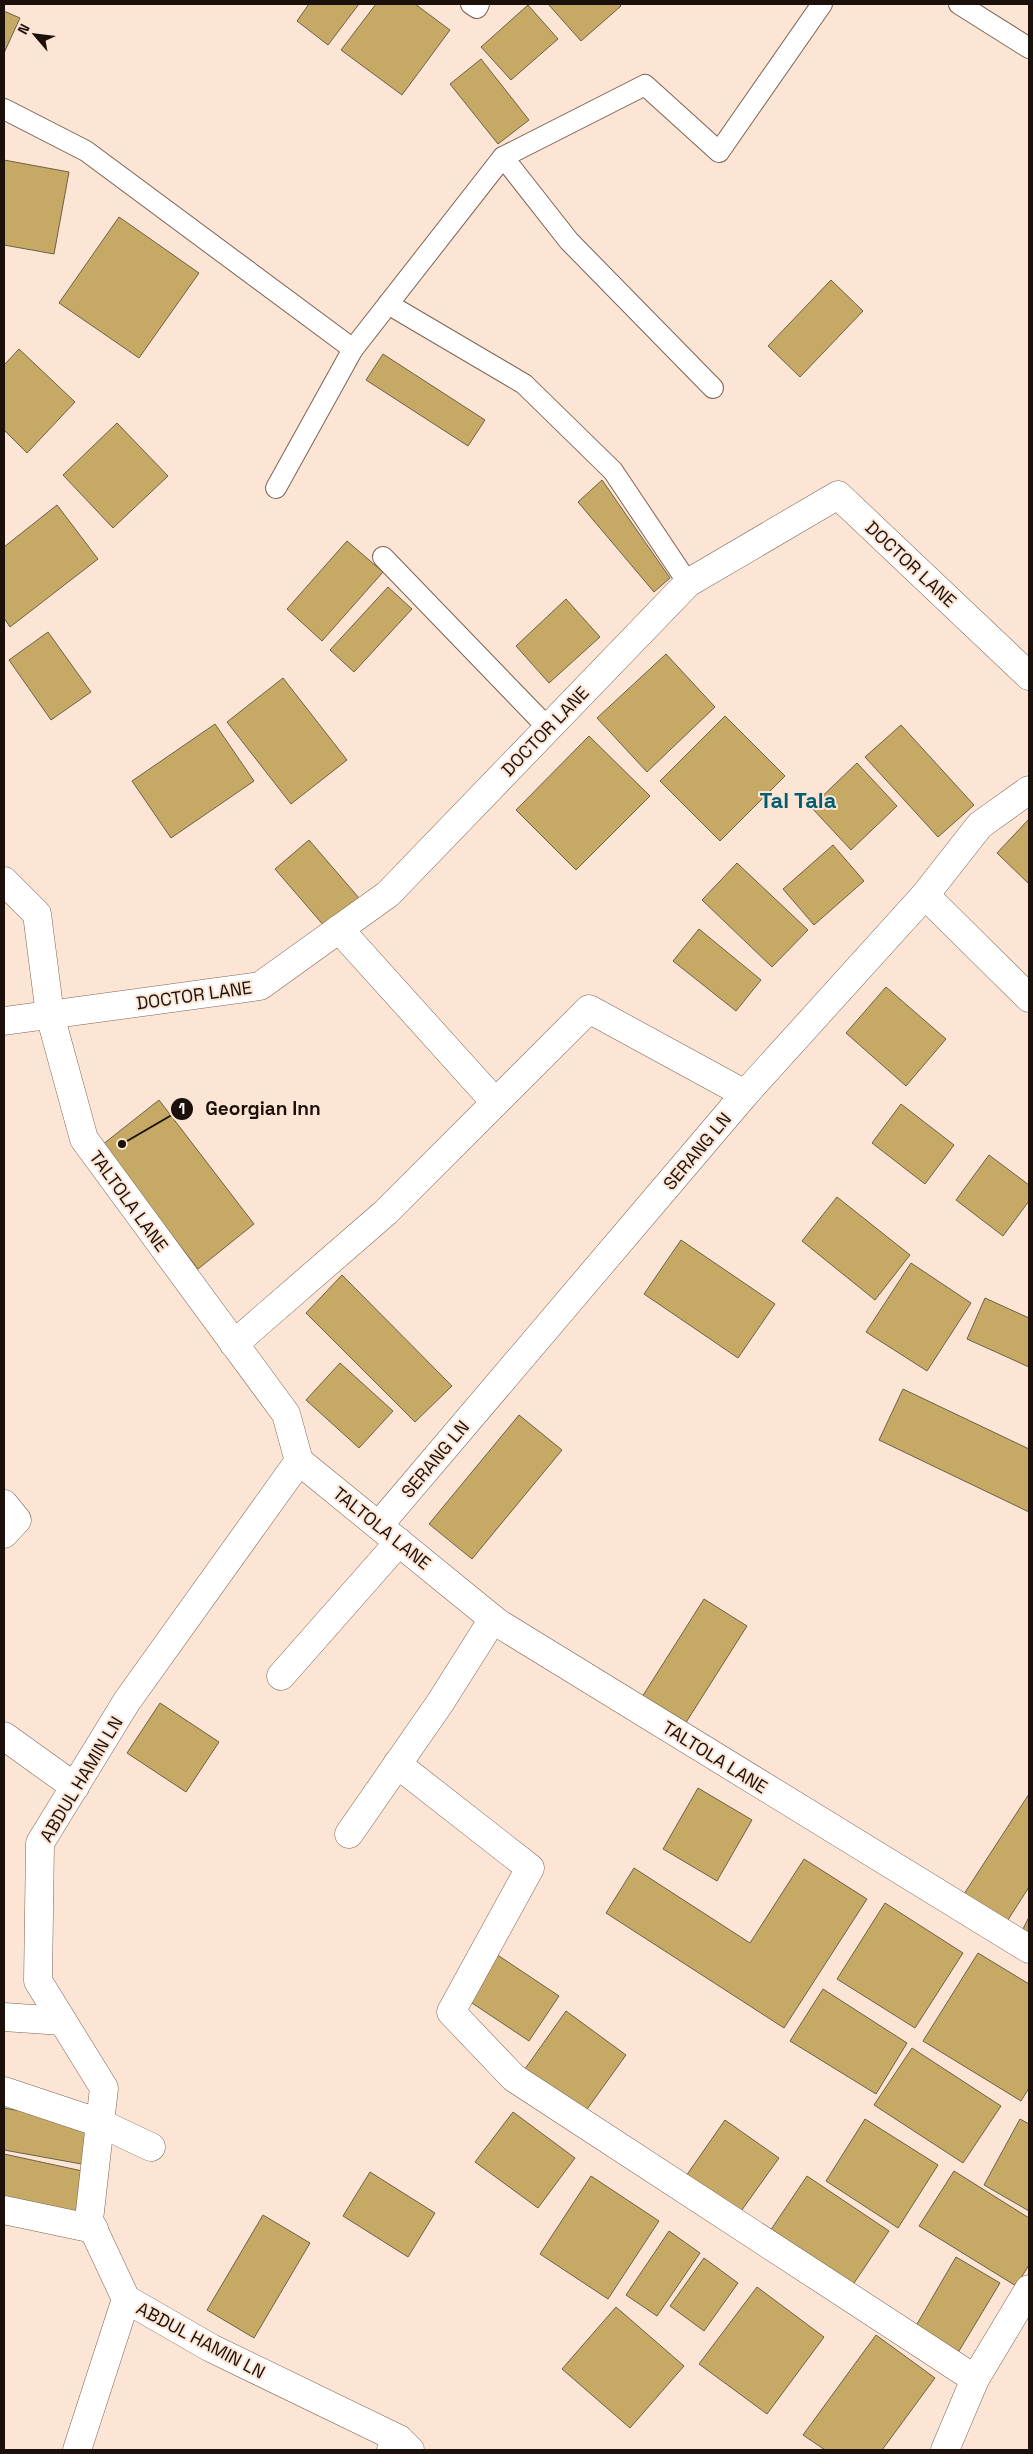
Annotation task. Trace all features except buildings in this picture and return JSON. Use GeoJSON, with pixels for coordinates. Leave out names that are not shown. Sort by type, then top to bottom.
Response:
{"type":"FeatureCollection","features":[{"type":"Feature","properties":{"kind":"street","name":"DOCTOR LANE"},"geometry":{"type":"LineString","coordinates":[[4,1021],[260,986],[388,894],[688,583],[838,495],[1029,676]]}},
{"type":"Feature","properties":{"kind":"street","name":"SERANG LN"},"geometry":{"type":"LineString","coordinates":[[281,1676],[389,1534],[746,1094],[925,895],[980,825],[1029,790]]}},
{"type":"Feature","properties":{"kind":"street","name":"TALTOLA LANE"},"geometry":{"type":"LineString","coordinates":[[4,881],[37,914],[50,1015],[84,1139],[286,1414],[299,1461],[493,1619],[1029,1949]]}},
{"type":"Feature","properties":{"kind":"street"},"geometry":{"type":"LineString","coordinates":[[925,895],[1029,998]]}},
{"type":"Feature","properties":{"kind":"street"},"geometry":{"type":"LineString","coordinates":[[338,929],[495,1102]]}},
{"type":"Feature","properties":{"kind":"street"},"geometry":{"type":"LineString","coordinates":[[234,1344],[386,1212],[589,1009],[746,1094]]}},
{"type":"Feature","properties":{"kind":"street","name":"ABDUL HAMIN LN"},"geometry":{"type":"LineString","coordinates":[[299,1461],[127,1702],[40,1842],[38,1981],[104,2088],[89,2220],[126,2299],[211,2348],[400,2447]]}},
{"type":"Feature","properties":{"kind":"street"},"geometry":{"type":"LineString","coordinates":[[4,1504],[17,1520],[4,1534]]}},
{"type":"Feature","properties":{"kind":"street"},"geometry":{"type":"LineString","coordinates":[[349,1834],[493,1619]]}},
{"type":"Feature","properties":{"kind":"street"},"geometry":{"type":"LineString","coordinates":[[4,1736],[75,1787]]}},
{"type":"Feature","properties":{"kind":"street"},"geometry":{"type":"LineString","coordinates":[[397,1764],[530,1868],[450,2012],[514,2078],[975,2379]]}},
{"type":"Feature","properties":{"kind":"street"},"geometry":{"type":"LineString","coordinates":[[4,2017],[62,2021]]}},
{"type":"Feature","properties":{"kind":"street"},"geometry":{"type":"LineString","coordinates":[[4,2091],[100,2123],[151,2147]]}},
{"type":"Feature","properties":{"kind":"street"},"geometry":{"type":"LineString","coordinates":[[4,2210],[94,2229]]}},
{"type":"Feature","properties":{"kind":"street"},"geometry":{"type":"LineString","coordinates":[[945,2450],[975,2379],[1029,2289]]}},
{"type":"Feature","properties":{"kind":"street"},"geometry":{"type":"LineString","coordinates":[[77,2450],[126,2299]]}},
{"type":"Feature","properties":{"kind":"lane"},"geometry":{"type":"LineString","coordinates":[[471,4],[477,8],[480,4]]}},
{"type":"Feature","properties":{"kind":"lane"},"geometry":{"type":"LineString","coordinates":[[276,488],[353,349],[503,157],[645,85],[719,152],[822,4]]}},
{"type":"Feature","properties":{"kind":"lane"},"geometry":{"type":"LineString","coordinates":[[959,4],[1029,48]]}},
{"type":"Feature","properties":{"kind":"lane"},"geometry":{"type":"LineString","coordinates":[[4,109],[86,151],[353,349]]}},
{"type":"Feature","properties":{"kind":"lane"},"geometry":{"type":"LineString","coordinates":[[503,157],[569,241],[712,388]]}},
{"type":"Feature","properties":{"kind":"lane"},"geometry":{"type":"LineString","coordinates":[[388,304],[524,384],[613,471],[688,583]]}},
{"type":"Feature","properties":{"kind":"lane"},"geometry":{"type":"LineString","coordinates":[[383,557],[548,728]]}},
{"type":"Feature","properties":{"kind":"place","name":"Georgian Inn"},"geometry":{"type":"Point","coordinates":[122,1144]}},
{"type":"Feature","properties":{"kind":"district","name":"Tal Tala"},"geometry":{"type":"Point","coordinates":[798,800]}}]}
